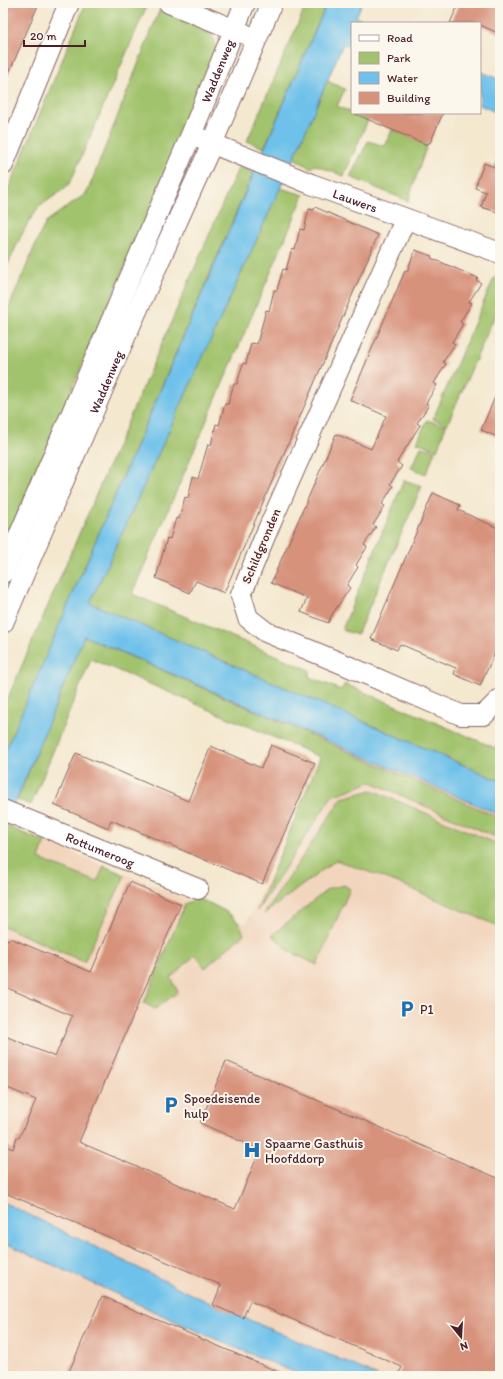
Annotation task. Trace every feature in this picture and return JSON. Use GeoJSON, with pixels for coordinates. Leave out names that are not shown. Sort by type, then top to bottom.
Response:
{"type":"FeatureCollection","features":[{"type":"Feature","properties":{"kind":"street"},"geometry":{"type":"LineString","coordinates":[[3,165],[69,3]]}},
{"type":"Feature","properties":{"kind":"street","name":"Waddenweg"},"geometry":{"type":"LineString","coordinates":[[169,3],[257,39]]}},
{"type":"Feature","properties":{"kind":"street","name":"Waddenweg"},"geometry":{"type":"LineString","coordinates":[[3,573],[191,135],[245,3]]}},
{"type":"Feature","properties":{"kind":"street","name":"Waddenweg"},"geometry":{"type":"LineString","coordinates":[[3,623],[126,335],[212,144],[272,3]]}},
{"type":"Feature","properties":{"kind":"street"},"geometry":{"type":"LineString","coordinates":[[191,135],[212,144]]}},
{"type":"Feature","properties":{"kind":"street","name":"Lauwers"},"geometry":{"type":"LineString","coordinates":[[212,144],[245,156],[305,182],[405,220],[500,253]]}},
{"type":"Feature","properties":{"kind":"street","name":"Schildgronden"},"geometry":{"type":"LineString","coordinates":[[405,220],[265,536],[241,595],[248,618],[266,632],[461,716],[484,715],[500,698]]}},
{"type":"Feature","properties":{"kind":"street","name":"Rottumeroog"},"geometry":{"type":"LineString","coordinates":[[3,810],[198,889]]}},
{"type":"Feature","properties":{"kind":"shaded area","name":"Spaarne Gasthuis Hoofddorp"},"geometry":{"type":"Polygon","coordinates":[[[334,738],[500,811],[500,1376],[3,1376],[3,824],[246,924],[334,738]]]}},
{"type":"Feature","properties":{"kind":"green space"},"geometry":{"type":"Polygon","coordinates":[[[86,3],[148,3],[71,181],[64,189],[42,205],[33,215],[3,275],[3,189],[8,190],[86,3]]]}},
{"type":"Feature","properties":{"kind":"green space"},"geometry":{"type":"Polygon","coordinates":[[[307,3],[327,3],[264,148],[247,141],[307,3]]]}},
{"type":"Feature","properties":{"kind":"green space"},"geometry":{"type":"Polygon","coordinates":[[[160,9],[199,22],[212,35],[217,52],[3,549],[3,321],[47,221],[87,193],[160,9]]]}},
{"type":"Feature","properties":{"kind":"green space"},"geometry":{"type":"Polygon","coordinates":[[[327,81],[345,89],[337,106],[351,112],[351,114],[355,114],[368,120],[344,176],[315,165],[310,168],[294,158],[327,81]]]}},
{"type":"Feature","properties":{"kind":"green space"},"geometry":{"type":"Polygon","coordinates":[[[392,130],[427,145],[408,201],[350,177],[368,141],[385,146],[392,130]]]}},
{"type":"Feature","properties":{"kind":"green space"},"geometry":{"type":"Polygon","coordinates":[[[239,166],[253,173],[3,757],[3,709],[239,166]]]}},
{"type":"Feature","properties":{"kind":"green space"},"geometry":{"type":"Polygon","coordinates":[[[280,188],[304,195],[132,594],[310,670],[309,677],[341,690],[345,684],[500,750],[500,781],[90,603],[280,188]]]}},
{"type":"Feature","properties":{"kind":"green space"},"geometry":{"type":"Polygon","coordinates":[[[494,278],[500,280],[500,304],[447,425],[433,419],[494,278]]]}},
{"type":"Feature","properties":{"kind":"green space"},"geometry":{"type":"Polygon","coordinates":[[[427,420],[446,426],[437,450],[417,442],[427,420]]]}},
{"type":"Feature","properties":{"kind":"green space"},"geometry":{"type":"Polygon","coordinates":[[[421,447],[435,451],[426,474],[411,468],[421,447]]]}},
{"type":"Feature","properties":{"kind":"green space"},"geometry":{"type":"Polygon","coordinates":[[[404,480],[422,486],[357,635],[342,630],[404,480]]]}},
{"type":"Feature","properties":{"kind":"green space"},"geometry":{"type":"Polygon","coordinates":[[[84,636],[500,818],[500,839],[371,782],[332,796],[257,911],[320,757],[91,659],[31,805],[17,800],[84,636]]]}},
{"type":"Feature","properties":{"kind":"green space"},"geometry":{"type":"Polygon","coordinates":[[[372,790],[500,845],[500,927],[396,882],[336,860],[264,914],[342,798],[372,790]]]}},
{"type":"Feature","properties":{"kind":"green space"},"geometry":{"type":"Polygon","coordinates":[[[6,826],[45,842],[39,859],[97,882],[104,866],[125,875],[84,962],[3,926],[3,833],[6,826]]]}},
{"type":"Feature","properties":{"kind":"green space"},"geometry":{"type":"Polygon","coordinates":[[[344,885],[350,889],[317,965],[289,951],[272,935],[328,889],[344,885]]]}},
{"type":"Feature","properties":{"kind":"green space"},"geometry":{"type":"Polygon","coordinates":[[[197,898],[229,914],[239,923],[244,934],[205,968],[195,955],[171,978],[178,992],[155,1009],[144,1003],[185,904],[197,898]]]}},
{"type":"Feature","properties":{"kind":"water"},"geometry":{"type":"Polygon","coordinates":[[[327,3],[362,3],[356,17],[367,22],[351,22],[351,48],[343,44],[294,158],[90,603],[500,781],[500,815],[84,636],[3,833],[3,756],[327,3]]]}},
{"type":"Feature","properties":{"kind":"water"},"geometry":{"type":"Polygon","coordinates":[[[481,71],[500,80],[500,114],[481,105],[481,71]]]}},
{"type":"Feature","properties":{"kind":"water"},"geometry":{"type":"Polygon","coordinates":[[[3,1202],[208,1302],[378,1376],[303,1376],[199,1332],[3,1242],[3,1202]]]}},
{"type":"Feature","properties":{"kind":"building"},"geometry":{"type":"Polygon","coordinates":[[[10,3],[39,3],[3,87],[3,19],[10,3]]]}},
{"type":"Feature","properties":{"kind":"building"},"geometry":{"type":"Polygon","coordinates":[[[459,3],[500,3],[500,34],[481,25],[481,22],[450,22],[459,3]]]}},
{"type":"Feature","properties":{"kind":"building"},"geometry":{"type":"Polygon","coordinates":[[[355,114],[443,114],[430,143],[427,145],[355,114]]]}},
{"type":"Feature","properties":{"kind":"building"},"geometry":{"type":"Polygon","coordinates":[[[497,158],[500,158],[500,213],[481,207],[486,192],[475,188],[484,163],[494,167],[497,158]]]}},
{"type":"Feature","properties":{"kind":"building"},"geometry":{"type":"Polygon","coordinates":[[[315,207],[378,235],[224,593],[196,581],[190,593],[156,578],[167,538],[170,539],[176,518],[179,519],[185,497],[188,498],[193,477],[198,479],[208,444],[211,445],[216,424],[219,425],[225,404],[228,404],[234,384],[237,384],[243,363],[246,364],[251,343],[257,344],[266,310],[269,311],[274,290],[277,290],[283,269],[286,270],[292,249],[295,250],[300,229],[304,230],[309,209],[314,210],[315,207]]]}},
{"type":"Feature","properties":{"kind":"building"},"geometry":{"type":"Polygon","coordinates":[[[415,250],[432,256],[431,258],[478,278],[476,280],[481,283],[469,302],[472,303],[460,322],[463,324],[452,342],[455,344],[443,362],[446,364],[434,383],[437,385],[426,403],[429,405],[417,423],[420,425],[397,462],[402,466],[390,484],[393,486],[382,504],[385,506],[373,525],[376,527],[364,545],[367,547],[356,565],[358,567],[347,585],[350,588],[328,623],[301,612],[307,598],[271,583],[336,434],[371,449],[386,416],[350,400],[405,271],[407,272],[415,250]]]}},
{"type":"Feature","properties":{"kind":"building"},"geometry":{"type":"Polygon","coordinates":[[[500,385],[500,438],[481,430],[500,385]]]}},
{"type":"Feature","properties":{"kind":"building"},"geometry":{"type":"Polygon","coordinates":[[[433,493],[460,505],[458,510],[500,529],[500,641],[480,686],[454,674],[456,668],[400,644],[397,650],[371,639],[433,493]]]}},
{"type":"Feature","properties":{"kind":"building"},"geometry":{"type":"Polygon","coordinates":[[[271,745],[315,763],[262,884],[111,820],[108,828],[54,805],[76,753],[188,801],[211,746],[261,768],[271,745]]]}},
{"type":"Feature","properties":{"kind":"building"},"geometry":{"type":"Polygon","coordinates":[[[130,882],[181,904],[79,1142],[235,1209],[260,1150],[200,1123],[226,1061],[500,1179],[500,1376],[398,1376],[402,1367],[250,1301],[243,1318],[213,1305],[221,1285],[3,1192],[3,1145],[13,1149],[17,1137],[19,1138],[36,1100],[3,1086],[3,1035],[55,1057],[72,1016],[3,986],[3,938],[8,940],[10,938],[91,972],[130,882]]]}},
{"type":"Feature","properties":{"kind":"building"},"geometry":{"type":"Polygon","coordinates":[[[102,1296],[211,1343],[288,1376],[67,1376],[102,1296]]]}},
{"type":"Feature","properties":{"kind":"place","name":"P1"},"geometry":{"type":"Point","coordinates":[407,1009]}},
{"type":"Feature","properties":{"kind":"place","name":"Spoedeisende hulp"},"geometry":{"type":"Point","coordinates":[171,1105]}},
{"type":"Feature","properties":{"kind":"place","name":"Spaarne Gasthuis Hoofddorp"},"geometry":{"type":"Point","coordinates":[252,1150]}}]}
